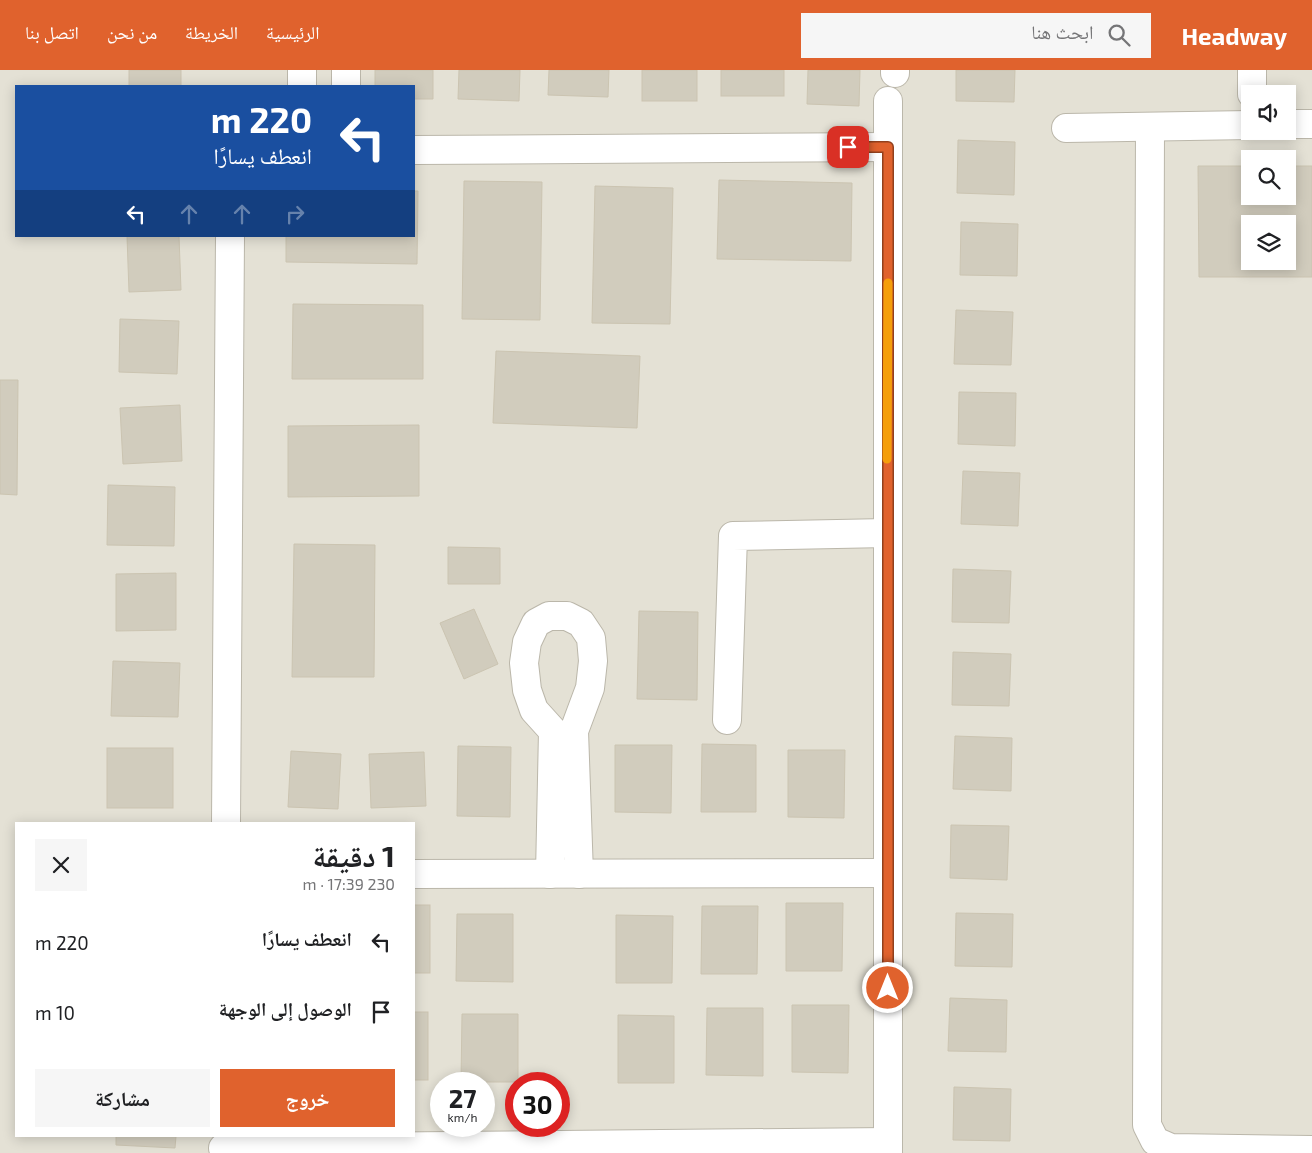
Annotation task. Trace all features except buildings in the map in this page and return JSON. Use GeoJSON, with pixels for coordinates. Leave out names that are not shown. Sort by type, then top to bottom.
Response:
{"type":"FeatureCollection","features":[{"type":"Feature","properties":{"kind":"street"},"geometry":{"type":"LineString","coordinates":[[302,70],[302,85]]}},
{"type":"Feature","properties":{"kind":"street"},"geometry":{"type":"LineString","coordinates":[[346,70],[346,85]]}},
{"type":"Feature","properties":{"kind":"street"},"geometry":{"type":"LineString","coordinates":[[1252,70],[1252,85]]}},
{"type":"Feature","properties":{"kind":"street"},"geometry":{"type":"LineString","coordinates":[[223,1146],[888,1148],[888,100]]}},
{"type":"Feature","properties":{"kind":"street"},"geometry":{"type":"LineString","coordinates":[[1296,124],[1312,124]]}},
{"type":"Feature","properties":{"kind":"street"},"geometry":{"type":"LineString","coordinates":[[1066,128],[1241,125]]}},
{"type":"Feature","properties":{"kind":"street"},"geometry":{"type":"LineString","coordinates":[[1150,127],[1147,1125],[1155,1141],[1171,1148],[1312,1150]]}},
{"type":"Feature","properties":{"kind":"street"},"geometry":{"type":"LineString","coordinates":[[415,150],[888,147]]}},
{"type":"Feature","properties":{"kind":"street"},"geometry":{"type":"LineString","coordinates":[[226,822],[230,237]]}},
{"type":"Feature","properties":{"kind":"street"},"geometry":{"type":"LineString","coordinates":[[727,720],[733,536],[887,533]]}},
{"type":"Feature","properties":{"kind":"street"},"geometry":{"type":"LineString","coordinates":[[550,874],[553,731],[534,710],[527,690],[524,663],[527,642],[536,624],[549,616],[567,616],[581,624],[591,638],[593,661],[590,688],[574,731],[579,874]]}},
{"type":"Feature","properties":{"kind":"street"},"geometry":{"type":"LineString","coordinates":[[415,874],[888,873]]}},
{"type":"Feature","properties":{"kind":"shaded area"},"geometry":{"type":"Polygon","coordinates":[[[0,70],[1312,70],[1312,1153],[0,1153],[0,70]]]}},
{"type":"Feature","properties":{"kind":"slow traffic"},"geometry":{"type":"LineString","coordinates":[[887,459],[888,283]]}},
{"type":"Feature","properties":{"kind":"route"},"geometry":{"type":"LineString","coordinates":[[848,147],[888,147],[888,988]]}}]}
